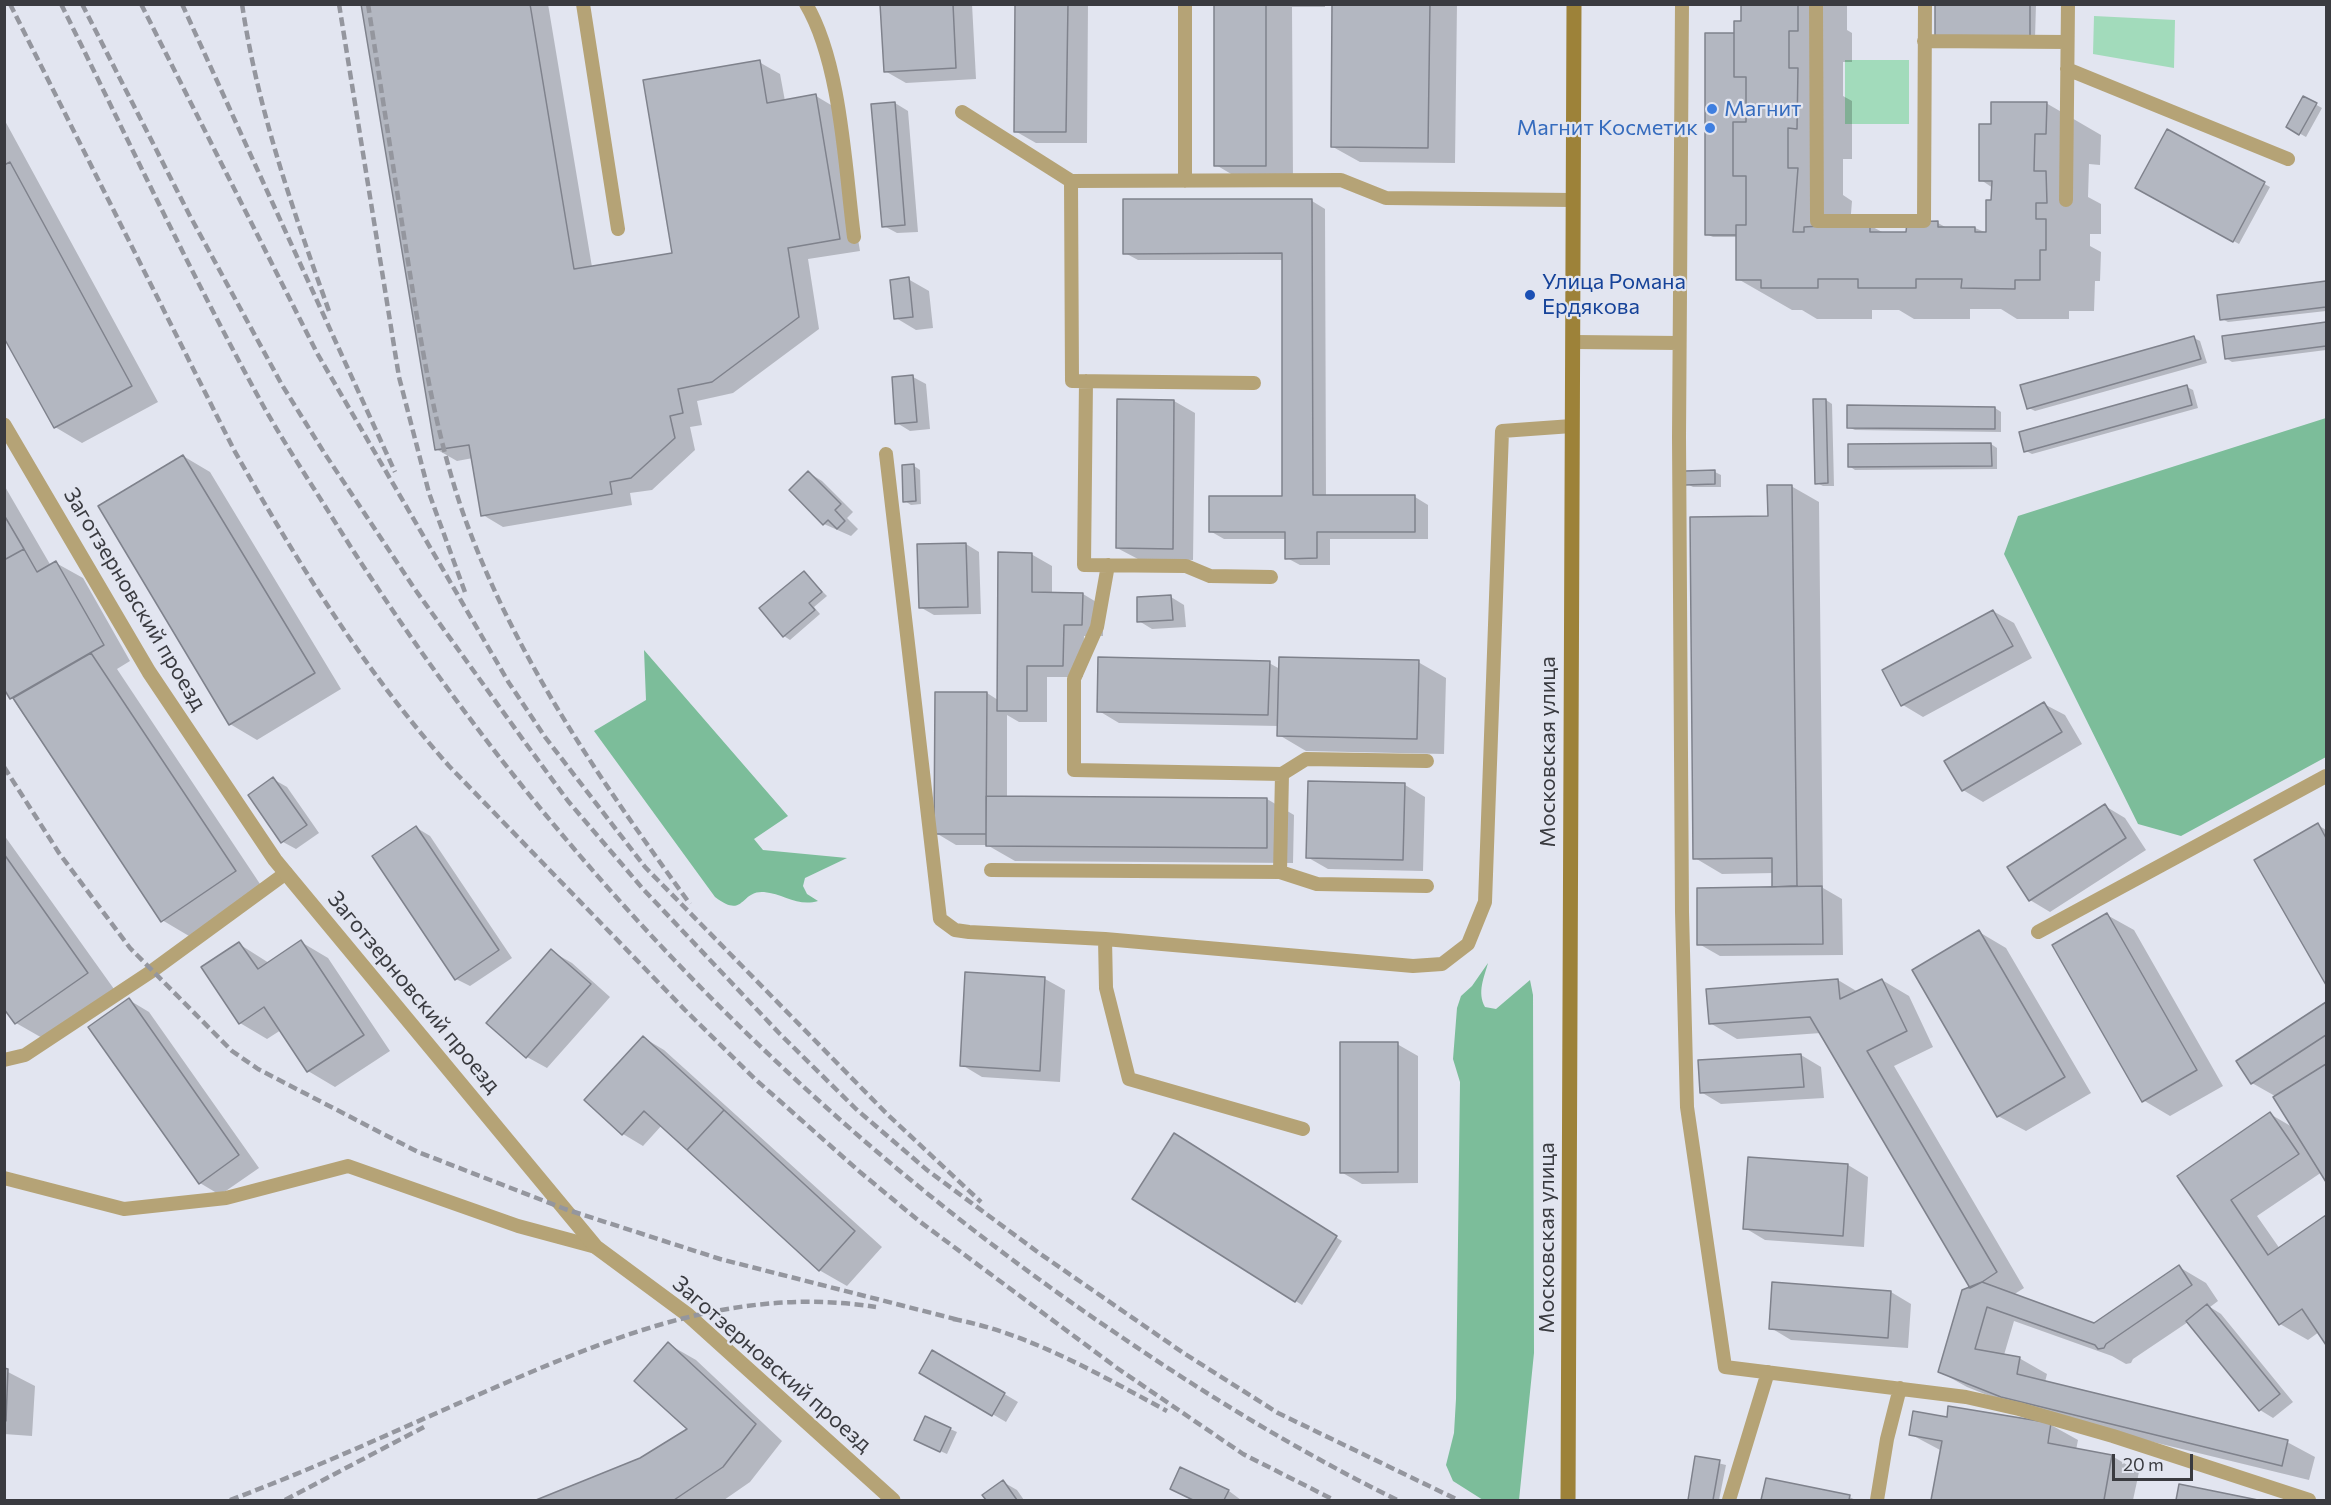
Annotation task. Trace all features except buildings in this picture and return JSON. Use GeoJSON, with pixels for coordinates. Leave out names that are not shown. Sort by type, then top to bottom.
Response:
{"type":"FeatureCollection","features":[{"type":"Feature","properties":{"kind":"main road","name":"Московская улица"},"geometry":{"type":"LineString","coordinates":[[1568,1500],[1572,426],[1575,342],[1572,200],[1574,4]]}},
{"type":"Feature","properties":{"kind":"street","name":"Заготзерновский проезд"},"geometry":{"type":"LineString","coordinates":[[4,425],[149,672],[286,873],[596,1247],[688,1315],[893,1500]]}},
{"type":"Feature","properties":{"kind":"lane"},"geometry":{"type":"LineString","coordinates":[[583,4],[618,229]]}},
{"type":"Feature","properties":{"kind":"lane"},"geometry":{"type":"LineString","coordinates":[[806,4],[818,28],[832,73],[854,237]]}},
{"type":"Feature","properties":{"kind":"lane"},"geometry":{"type":"LineString","coordinates":[[1185,4],[1185,181]]}},
{"type":"Feature","properties":{"kind":"lane"},"geometry":{"type":"LineString","coordinates":[[1682,4],[1678,343],[1682,912],[1687,1107],[1725,1367],[1966,1397],[2019,1409],[2113,1436],[2309,1500]]}},
{"type":"Feature","properties":{"kind":"lane"},"geometry":{"type":"LineString","coordinates":[[1816,4],[1817,221],[1924,221],[1925,4]]}},
{"type":"Feature","properties":{"kind":"lane"},"geometry":{"type":"LineString","coordinates":[[2066,200],[2068,4]]}},
{"type":"Feature","properties":{"kind":"lane"},"geometry":{"type":"LineString","coordinates":[[1924,41],[2067,42]]}},
{"type":"Feature","properties":{"kind":"lane"},"geometry":{"type":"LineString","coordinates":[[2067,69],[2288,159]]}},
{"type":"Feature","properties":{"kind":"lane"},"geometry":{"type":"LineString","coordinates":[[962,112],[1071,181],[1341,180],[1386,198],[1572,200]]}},
{"type":"Feature","properties":{"kind":"lane"},"geometry":{"type":"LineString","coordinates":[[1071,181],[1072,381],[1254,383]]}},
{"type":"Feature","properties":{"kind":"lane"},"geometry":{"type":"LineString","coordinates":[[1575,342],[1678,343]]}},
{"type":"Feature","properties":{"kind":"lane"},"geometry":{"type":"LineString","coordinates":[[1086,381],[1084,565],[1186,566],[1210,576],[1271,577]]}},
{"type":"Feature","properties":{"kind":"lane"},"geometry":{"type":"LineString","coordinates":[[886,454],[940,919],[955,930],[969,932],[1105,939],[1413,966],[1442,964],[1468,944],[1485,902],[1502,431],[1572,426]]}},
{"type":"Feature","properties":{"kind":"lane"},"geometry":{"type":"LineString","coordinates":[[1108,565],[1097,627],[1074,679],[1074,770],[1282,774],[1306,759],[1427,761]]}},
{"type":"Feature","properties":{"kind":"lane"},"geometry":{"type":"LineString","coordinates":[[1280,872],[1282,774]]}},
{"type":"Feature","properties":{"kind":"lane"},"geometry":{"type":"LineString","coordinates":[[2038,932],[2326,776]]}},
{"type":"Feature","properties":{"kind":"lane"},"geometry":{"type":"LineString","coordinates":[[991,870],[1280,872],[1317,884],[1427,886]]}},
{"type":"Feature","properties":{"kind":"lane"},"geometry":{"type":"LineString","coordinates":[[4,1060],[25,1055],[153,971],[286,873]]}},
{"type":"Feature","properties":{"kind":"lane"},"geometry":{"type":"LineString","coordinates":[[1105,939],[1106,988],[1129,1079],[1303,1129]]}},
{"type":"Feature","properties":{"kind":"lane"},"geometry":{"type":"LineString","coordinates":[[4,1178],[123,1209],[226,1198],[348,1166],[518,1226],[596,1247]]}},
{"type":"Feature","properties":{"kind":"lane"},"geometry":{"type":"LineString","coordinates":[[1730,1500],[1768,1372]]}},
{"type":"Feature","properties":{"kind":"lane"},"geometry":{"type":"LineString","coordinates":[[1877,1500],[1887,1438],[1900,1388]]}},
{"type":"Feature","properties":{"kind":"green space"},"geometry":{"type":"Polygon","coordinates":[[[2094,16],[2175,20],[2174,68],[2093,54],[2094,16]]]}},
{"type":"Feature","properties":{"kind":"green space"},"geometry":{"type":"Polygon","coordinates":[[[1845,60],[1909,60],[1909,124],[1845,124],[1845,60]]]}},
{"type":"Feature","properties":{"kind":"green space"},"geometry":{"type":"Polygon","coordinates":[[[2326,418],[2326,757],[2181,836],[2138,824],[2004,554],[2018,516],[2326,418]]]}},
{"type":"Feature","properties":{"kind":"green space"},"geometry":{"type":"Polygon","coordinates":[[[644,650],[788,816],[754,839],[763,850],[847,858],[805,878],[803,886],[807,894],[818,901],[797,901],[764,892],[750,895],[742,902],[732,906],[715,897],[594,731],[646,700],[644,650]]]}},
{"type":"Feature","properties":{"kind":"green space"},"geometry":{"type":"Polygon","coordinates":[[[1488,963],[1481,990],[1485,1007],[1496,1009],[1530,980],[1533,995],[1534,1353],[1519,1500],[1483,1500],[1453,1481],[1446,1465],[1454,1433],[1456,1399],[1460,1082],[1453,1059],[1457,1008],[1461,996],[1472,986],[1488,963]]]}},
{"type":"Feature","properties":{"kind":"railway"},"geometry":{"type":"LineString","coordinates":[[10,4],[234,450],[258,492],[307,574],[360,653],[388,692],[449,766],[685,1010],[755,1079],[919,1221],[1117,1368],[1243,1454],[1334,1500]]}},
{"type":"Feature","properties":{"kind":"railway"},"geometry":{"type":"LineString","coordinates":[[61,4],[212,309],[280,435],[410,635],[495,751],[586,863],[682,968],[784,1069],[892,1164],[1005,1254],[1123,1338],[1223,1403],[1326,1463],[1397,1500]]}},
{"type":"Feature","properties":{"kind":"railway"},"geometry":{"type":"LineString","coordinates":[[82,4],[190,216],[282,385],[325,454],[414,588],[524,741],[568,801],[643,889],[779,1033],[856,1109],[927,1170],[1039,1253],[1182,1352],[1278,1413],[1458,1500]]}},
{"type":"Feature","properties":{"kind":"railway"},"geometry":{"type":"LineString","coordinates":[[141,4],[317,353],[509,683],[545,737],[645,867],[887,1114],[981,1202]]}},
{"type":"Feature","properties":{"kind":"railway"},"geometry":{"type":"LineString","coordinates":[[182,4],[395,472]]}},
{"type":"Feature","properties":{"kind":"railway"},"geometry":{"type":"LineString","coordinates":[[242,4],[267,122],[290,198],[329,311]]}},
{"type":"Feature","properties":{"kind":"railway"},"geometry":{"type":"LineString","coordinates":[[339,4],[399,377],[429,493],[466,595]]}},
{"type":"Feature","properties":{"kind":"railway"},"geometry":{"type":"LineString","coordinates":[[368,4],[423,353],[436,417],[463,513],[507,618],[534,668],[562,716],[624,811],[690,904]]}},
{"type":"Feature","properties":{"kind":"railway"},"geometry":{"type":"LineString","coordinates":[[4,767],[59,853],[130,948],[232,1051],[258,1069],[418,1152],[565,1209],[720,1259],[959,1320]]}},
{"type":"Feature","properties":{"kind":"railway"},"geometry":{"type":"LineString","coordinates":[[230,1500],[333,1459],[548,1365],[639,1331],[731,1308],[778,1303],[826,1302],[876,1307]]}},
{"type":"Feature","properties":{"kind":"railway"},"geometry":{"type":"LineString","coordinates":[[953,1319],[981,1325],[1036,1345],[1090,1370],[1167,1411]]}},
{"type":"Feature","properties":{"kind":"railway"},"geometry":{"type":"LineString","coordinates":[[285,1500],[424,1427]]}},
{"type":"Feature","properties":{"kind":"place","name":"Магнит"},"geometry":{"type":"Point","coordinates":[1712,109]}},
{"type":"Feature","properties":{"kind":"place","name":"Магнит Косметик"},"geometry":{"type":"Point","coordinates":[1710,128]}},
{"type":"Feature","properties":{"kind":"place","name":"Улица Романа Ердякова"},"geometry":{"type":"Point","coordinates":[1530,295]}}]}
